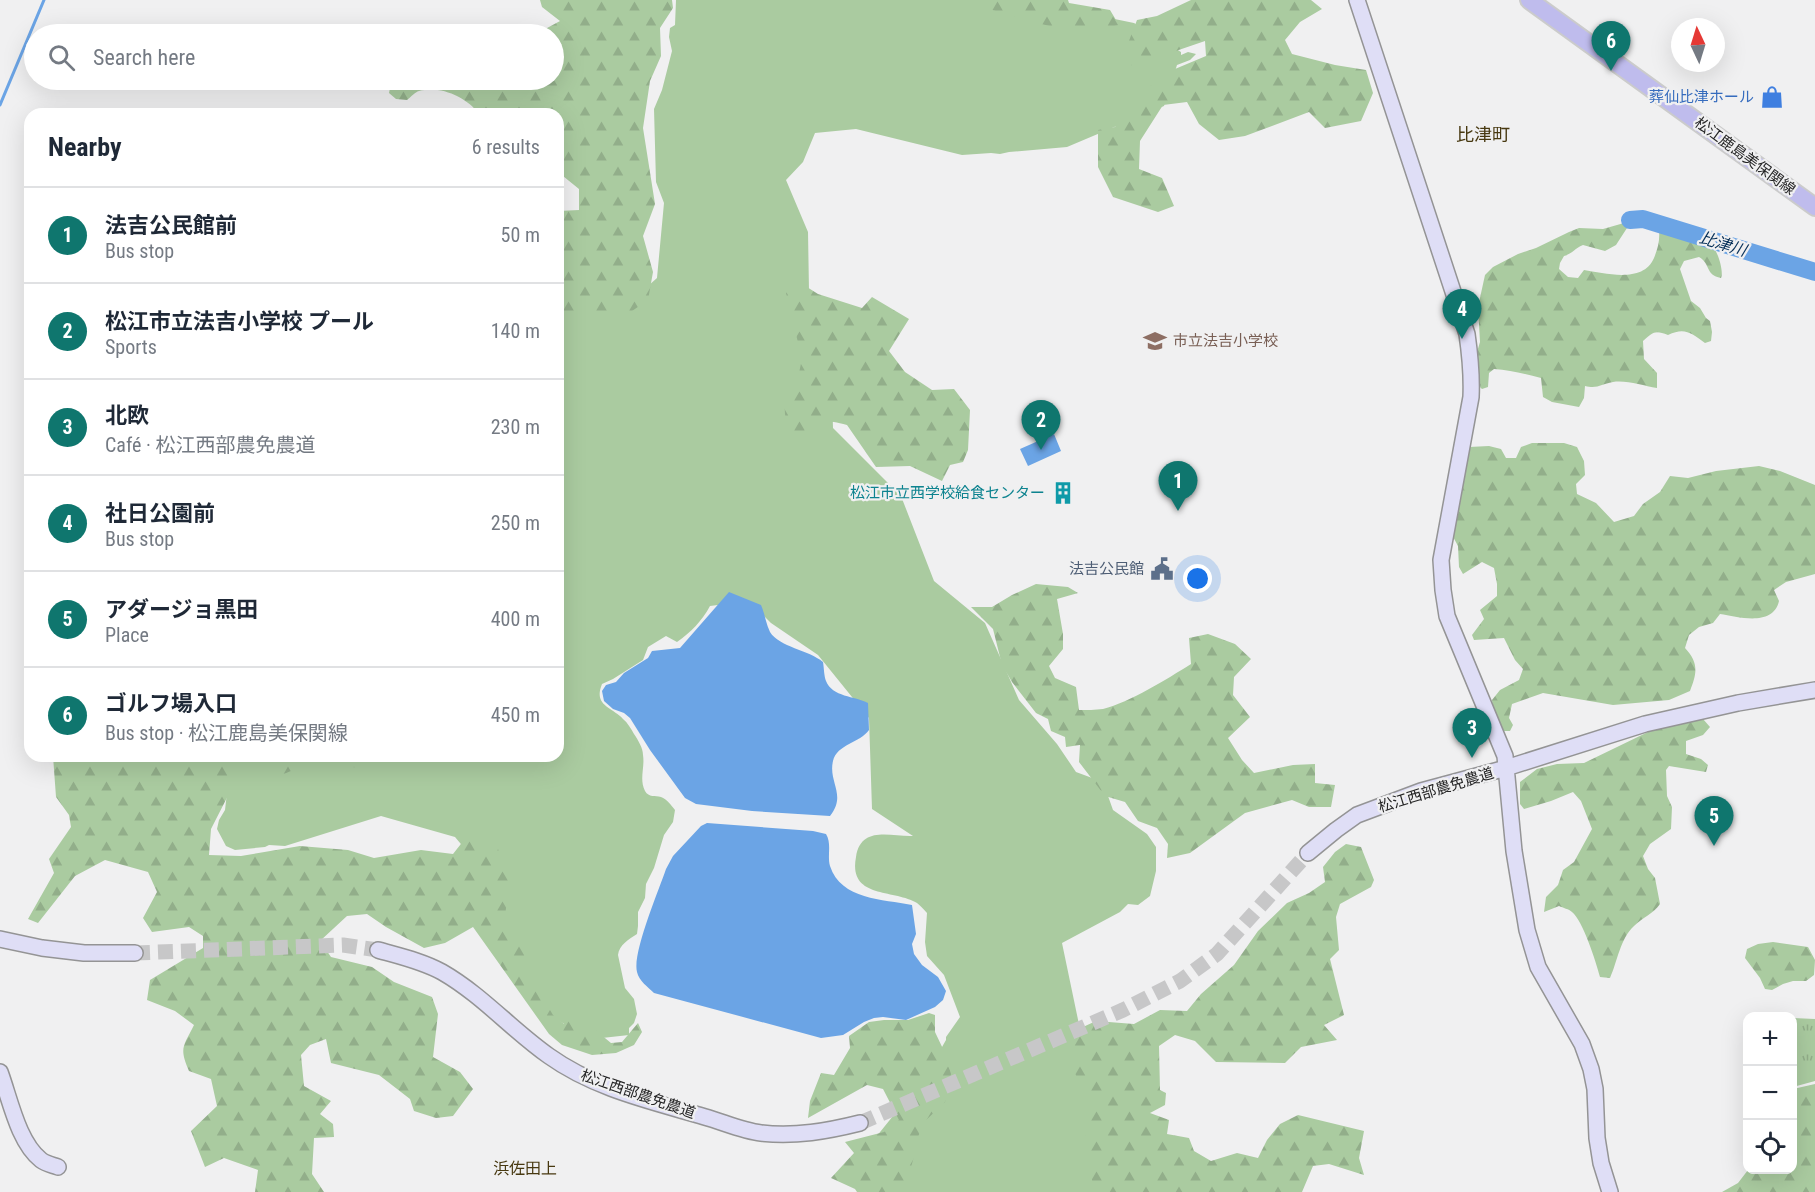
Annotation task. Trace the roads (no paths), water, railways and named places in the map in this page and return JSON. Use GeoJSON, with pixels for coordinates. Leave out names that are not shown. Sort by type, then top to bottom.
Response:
{"type":"FeatureCollection","features":[{"type":"Feature","properties":{"kind":"main road","name":"松江鹿島美保関線"},"geometry":{"type":"LineString","coordinates":[[1529,0],[1815,207]]}},
{"type":"Feature","properties":{"kind":"street"},"geometry":{"type":"LineString","coordinates":[[1357,0],[1467,334],[1472,397],[1441,560],[1448,616],[1505,756],[1514,851],[1527,930],[1538,967],[1582,1044],[1591,1069],[1595,1089],[1597,1138],[1601,1163],[1610,1192]]}},
{"type":"Feature","properties":{"kind":"street","name":"松江西部農免農道"},"geometry":{"type":"LineString","coordinates":[[1308,853],[1357,815],[1421,791],[1506,768],[1645,724],[1738,703],[1815,690]]}},
{"type":"Feature","properties":{"kind":"street"},"geometry":{"type":"LineString","coordinates":[[0,939],[42,948],[135,953]]}},
{"type":"Feature","properties":{"kind":"street","name":"松江西部農免農道"},"geometry":{"type":"LineString","coordinates":[[378,950],[413,960],[441,972],[474,994],[548,1056],[585,1078],[606,1086],[759,1133],[791,1134],[832,1130],[860,1123]]}},
{"type":"Feature","properties":{"kind":"street"},"geometry":{"type":"LineString","coordinates":[[0,1072],[23,1137],[30,1149],[43,1162],[58,1167]]}},
{"type":"Feature","properties":{"kind":"water"},"geometry":{"type":"Polygon","coordinates":[[[1054,434],[1061,451],[1028,466],[1020,449],[1054,434]]]}},
{"type":"Feature","properties":{"kind":"water"},"geometry":{"type":"Polygon","coordinates":[[[729,592],[761,605],[770,632],[774,637],[823,662],[826,681],[833,690],[868,703],[869,730],[835,755],[832,769],[837,801],[830,816],[752,811],[696,804],[685,798],[630,718],[604,701],[602,691],[606,685],[616,682],[624,673],[648,658],[652,651],[680,648],[729,592]]]}},
{"type":"Feature","properties":{"kind":"water"},"geometry":{"type":"Polygon","coordinates":[[[707,823],[826,834],[829,842],[830,866],[835,877],[843,886],[864,896],[912,905],[916,934],[912,944],[914,954],[922,965],[938,977],[946,991],[943,1000],[935,1007],[906,1020],[874,1018],[843,1035],[821,1038],[654,993],[637,972],[638,951],[642,937],[666,869],[673,856],[701,826],[707,823]]]}},
{"type":"Feature","properties":{"kind":"waterway"},"geometry":{"type":"LineString","coordinates":[[34,24],[44,0]]}},
{"type":"Feature","properties":{"kind":"waterway"},"geometry":{"type":"LineString","coordinates":[[0,105],[24,48]]}},
{"type":"Feature","properties":{"kind":"waterway","name":"比津川"},"geometry":{"type":"LineString","coordinates":[[1630,220],[1643,219],[1815,272]]}},
{"type":"Feature","properties":{"kind":"tunnel"},"geometry":{"type":"LineString","coordinates":[[860,1123],[1123,1010],[1180,981],[1217,954],[1308,853]]}},
{"type":"Feature","properties":{"kind":"tunnel"},"geometry":{"type":"LineString","coordinates":[[135,953],[343,945],[378,950]]}},
{"type":"Feature","properties":{"kind":"place","name":"ゴルフ場入口"},"geometry":{"type":"Point","coordinates":[1611,71]}},
{"type":"Feature","properties":{"kind":"place","name":"葬仙比津ホール"},"geometry":{"type":"Point","coordinates":[1772,97]}},
{"type":"Feature","properties":{"kind":"place","name":"社日公園前"},"geometry":{"type":"Point","coordinates":[1462,339]}},
{"type":"Feature","properties":{"kind":"place","name":"市立法吉小学校"},"geometry":{"type":"Point","coordinates":[1155,341]}},
{"type":"Feature","properties":{"kind":"place","name":"松江市立法吉小学校 プール"},"geometry":{"type":"Point","coordinates":[1041,450]}},
{"type":"Feature","properties":{"kind":"place","name":"松江市立西学校給食センター"},"geometry":{"type":"Point","coordinates":[1063,493]}},
{"type":"Feature","properties":{"kind":"place","name":"法吉公民館前"},"geometry":{"type":"Point","coordinates":[1178,511]}},
{"type":"Feature","properties":{"kind":"place","name":"法吉公民館"},"geometry":{"type":"Point","coordinates":[1162,569]}},
{"type":"Feature","properties":{"kind":"place","name":"北欧"},"geometry":{"type":"Point","coordinates":[1472,758]}},
{"type":"Feature","properties":{"kind":"place","name":"アダージョ黒田"},"geometry":{"type":"Point","coordinates":[1714,846]}},
{"type":"Feature","properties":{"kind":"district","name":"比津町"},"geometry":{"type":"Point","coordinates":[1483,134]}},
{"type":"Feature","properties":{"kind":"district","name":"浜佐田上"},"geometry":{"type":"Point","coordinates":[525,1168]}}]}
